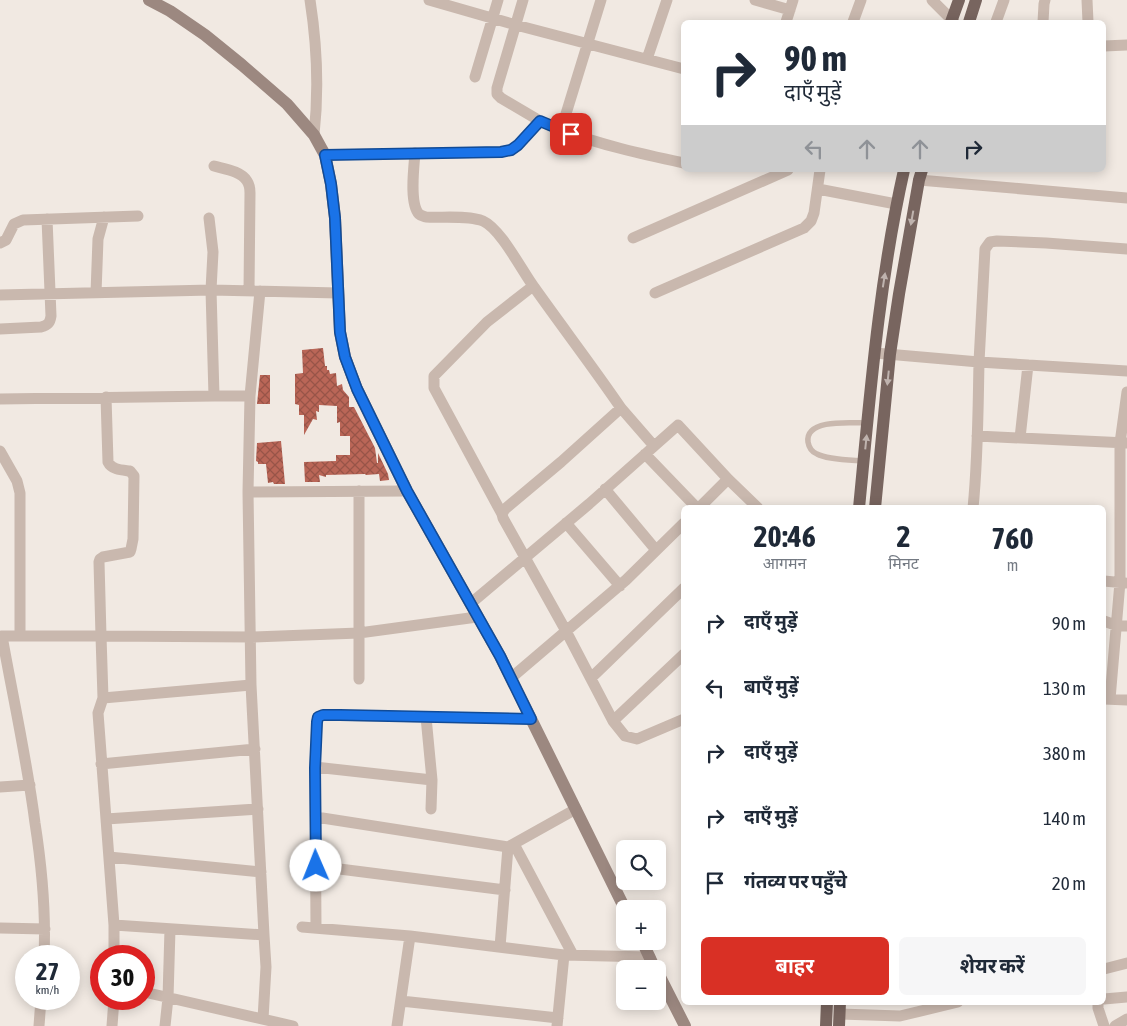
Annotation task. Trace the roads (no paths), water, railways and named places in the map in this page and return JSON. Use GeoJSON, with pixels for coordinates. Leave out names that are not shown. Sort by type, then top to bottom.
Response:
{"type":"FeatureCollection","features":[{"type":"Feature","properties":{"kind":"main road"},"geometry":{"type":"LineString","coordinates":[[149,0],[170,11],[205,35],[287,104],[314,135],[325,155],[335,218],[340,332],[345,357],[357,389],[407,491],[511,678],[621,900]]}},
{"type":"Feature","properties":{"kind":"main road"},"geometry":{"type":"LineString","coordinates":[[953,20],[959,0]]}},
{"type":"Feature","properties":{"kind":"main road"},"geometry":{"type":"LineString","coordinates":[[970,20],[976,0]]}},
{"type":"Feature","properties":{"kind":"main road"},"geometry":{"type":"LineString","coordinates":[[859,505],[882,292],[896,204],[904,172]]}},
{"type":"Feature","properties":{"kind":"main road"},"geometry":{"type":"LineString","coordinates":[[875,505],[890,354],[899,294],[928,178]]}},
{"type":"Feature","properties":{"kind":"main road"},"geometry":{"type":"LineString","coordinates":[[666,989],[685,1026]]}},
{"type":"Feature","properties":{"kind":"main road"},"geometry":{"type":"LineString","coordinates":[[826,1026],[827,1005]]}},
{"type":"Feature","properties":{"kind":"street"},"geometry":{"type":"LineString","coordinates":[[310,0],[317,64],[317,107],[314,135]]}},
{"type":"Feature","properties":{"kind":"street"},"geometry":{"type":"LineString","coordinates":[[429,0],[493,19],[681,68]]}},
{"type":"Feature","properties":{"kind":"street"},"geometry":{"type":"LineString","coordinates":[[475,77],[498,0]]}},
{"type":"Feature","properties":{"kind":"street"},"geometry":{"type":"LineString","coordinates":[[523,0],[496,88],[497,94],[540,121],[581,138],[681,162]]}},
{"type":"Feature","properties":{"kind":"street"},"geometry":{"type":"LineString","coordinates":[[561,130],[601,0]]}},
{"type":"Feature","properties":{"kind":"street"},"geometry":{"type":"LineString","coordinates":[[647,59],[667,0]]}},
{"type":"Feature","properties":{"kind":"street"},"geometry":{"type":"LineString","coordinates":[[755,0],[792,5],[787,20]]}},
{"type":"Feature","properties":{"kind":"street"},"geometry":{"type":"LineString","coordinates":[[854,20],[861,0]]}},
{"type":"Feature","properties":{"kind":"street"},"geometry":{"type":"LineString","coordinates":[[932,0],[950,20]]}},
{"type":"Feature","properties":{"kind":"street"},"geometry":{"type":"LineString","coordinates":[[997,20],[1004,0]]}},
{"type":"Feature","properties":{"kind":"street"},"geometry":{"type":"LineString","coordinates":[[1044,20],[1044,4],[1046,0]]}},
{"type":"Feature","properties":{"kind":"street"},"geometry":{"type":"LineString","coordinates":[[1087,0],[1088,20]]}},
{"type":"Feature","properties":{"kind":"street"},"geometry":{"type":"LineString","coordinates":[[1106,46],[1127,45]]}},
{"type":"Feature","properties":{"kind":"street"},"geometry":{"type":"LineString","coordinates":[[325,155],[501,152],[511,150],[518,145],[540,121]]}},
{"type":"Feature","properties":{"kind":"street"},"geometry":{"type":"LineString","coordinates":[[415,154],[413,187],[415,204],[420,216],[469,218],[483,222],[495,230],[621,408],[654,446]]}},
{"type":"Feature","properties":{"kind":"street"},"geometry":{"type":"LineString","coordinates":[[214,166],[241,175],[248,182],[250,193],[254,291],[248,492],[252,685],[266,967],[263,1019]]}},
{"type":"Feature","properties":{"kind":"street"},"geometry":{"type":"LineString","coordinates":[[633,238],[783,172]]}},
{"type":"Feature","properties":{"kind":"street"},"geometry":{"type":"LineString","coordinates":[[655,294],[804,228],[811,222],[820,172]]}},
{"type":"Feature","properties":{"kind":"street"},"geometry":{"type":"LineString","coordinates":[[928,178],[1127,198]]}},
{"type":"Feature","properties":{"kind":"street"},"geometry":{"type":"LineString","coordinates":[[818,189],[896,204]]}},
{"type":"Feature","properties":{"kind":"street"},"geometry":{"type":"LineString","coordinates":[[0,243],[6,240],[14,224],[23,220],[138,216]]}},
{"type":"Feature","properties":{"kind":"street"},"geometry":{"type":"LineString","coordinates":[[96,293],[98,239],[104,218]]}},
{"type":"Feature","properties":{"kind":"street"},"geometry":{"type":"LineString","coordinates":[[209,218],[212,252],[211,290],[214,396]]}},
{"type":"Feature","properties":{"kind":"street"},"geometry":{"type":"LineString","coordinates":[[0,329],[42,327],[50,322],[47,219]]}},
{"type":"Feature","properties":{"kind":"street"},"geometry":{"type":"LineString","coordinates":[[973,505],[985,249],[990,242],[997,241],[1127,250]]}},
{"type":"Feature","properties":{"kind":"street"},"geometry":{"type":"LineString","coordinates":[[533,286],[488,322],[434,376],[434,388],[613,721],[625,736],[637,739],[681,720]]}},
{"type":"Feature","properties":{"kind":"street"},"geometry":{"type":"LineString","coordinates":[[0,295],[211,290],[338,293]]}},
{"type":"Feature","properties":{"kind":"street"},"geometry":{"type":"LineString","coordinates":[[875,353],[979,362],[1127,371]]}},
{"type":"Feature","properties":{"kind":"street"},"geometry":{"type":"LineString","coordinates":[[1020,438],[1028,365]]}},
{"type":"Feature","properties":{"kind":"street"},"geometry":{"type":"LineString","coordinates":[[1127,392],[1124,443],[1121,626],[1107,699],[1127,700]]}},
{"type":"Feature","properties":{"kind":"street"},"geometry":{"type":"LineString","coordinates":[[0,399],[250,396]]}},
{"type":"Feature","properties":{"kind":"street"},"geometry":{"type":"LineString","coordinates":[[106,398],[108,462],[114,468],[130,471],[134,476],[132,549],[130,552],[106,556],[100,559],[99,562],[103,698],[98,713],[114,945]]}},
{"type":"Feature","properties":{"kind":"street"},"geometry":{"type":"LineString","coordinates":[[502,514],[505,509],[621,408]]}},
{"type":"Feature","properties":{"kind":"street"},"geometry":{"type":"LineString","coordinates":[[470,604],[526,558],[678,425],[755,505]]}},
{"type":"Feature","properties":{"kind":"street"},"geometry":{"type":"LineString","coordinates":[[977,436],[1124,443]]}},
{"type":"Feature","properties":{"kind":"street"},"geometry":{"type":"LineString","coordinates":[[0,451],[17,481],[20,493],[20,636]]}},
{"type":"Feature","properties":{"kind":"street"},"geometry":{"type":"LineString","coordinates":[[645,454],[695,505]]}},
{"type":"Feature","properties":{"kind":"street"},"geometry":{"type":"LineString","coordinates":[[701,505],[728,479]]}},
{"type":"Feature","properties":{"kind":"street"},"geometry":{"type":"LineString","coordinates":[[605,489],[656,550]]}},
{"type":"Feature","properties":{"kind":"street"},"geometry":{"type":"LineString","coordinates":[[359,491],[359,679]]}},
{"type":"Feature","properties":{"kind":"street"},"geometry":{"type":"LineString","coordinates":[[248,492],[407,491]]}},
{"type":"Feature","properties":{"kind":"street"},"geometry":{"type":"LineString","coordinates":[[566,523],[620,586]]}},
{"type":"Feature","properties":{"kind":"street"},"geometry":{"type":"LineString","coordinates":[[511,678],[620,586],[681,526]]}},
{"type":"Feature","properties":{"kind":"street"},"geometry":{"type":"LineString","coordinates":[[1106,582],[1123,583]]}},
{"type":"Feature","properties":{"kind":"street"},"geometry":{"type":"LineString","coordinates":[[591,678],[681,591]]}},
{"type":"Feature","properties":{"kind":"street"},"geometry":{"type":"LineString","coordinates":[[44,945],[42,869],[30,785],[1,636],[252,637],[359,633],[477,617]]}},
{"type":"Feature","properties":{"kind":"street"},"geometry":{"type":"LineString","coordinates":[[1106,622],[1121,626]]}},
{"type":"Feature","properties":{"kind":"street"},"geometry":{"type":"LineString","coordinates":[[613,721],[681,657]]}},
{"type":"Feature","properties":{"kind":"street"},"geometry":{"type":"LineString","coordinates":[[103,698],[252,685]]}},
{"type":"Feature","properties":{"kind":"street"},"geometry":{"type":"LineString","coordinates":[[316,928],[315,768],[318,717],[323,715],[531,719]]}},
{"type":"Feature","properties":{"kind":"street"},"geometry":{"type":"LineString","coordinates":[[426,717],[432,780],[431,809]]}},
{"type":"Feature","properties":{"kind":"street"},"geometry":{"type":"LineString","coordinates":[[101,764],[255,749]]}},
{"type":"Feature","properties":{"kind":"street"},"geometry":{"type":"LineString","coordinates":[[315,768],[432,780]]}},
{"type":"Feature","properties":{"kind":"street"},"geometry":{"type":"LineString","coordinates":[[0,786],[30,785]]}},
{"type":"Feature","properties":{"kind":"street"},"geometry":{"type":"LineString","coordinates":[[106,819],[258,809]]}},
{"type":"Feature","properties":{"kind":"street"},"geometry":{"type":"LineString","coordinates":[[316,816],[511,845],[576,809]]}},
{"type":"Feature","properties":{"kind":"street"},"geometry":{"type":"LineString","coordinates":[[500,947],[504,890],[511,845]]}},
{"type":"Feature","properties":{"kind":"street"},"geometry":{"type":"LineString","coordinates":[[401,1001],[558,1022],[569,955],[511,845]]}},
{"type":"Feature","properties":{"kind":"street"},"geometry":{"type":"LineString","coordinates":[[109,856],[261,872]]}},
{"type":"Feature","properties":{"kind":"street"},"geometry":{"type":"LineString","coordinates":[[316,866],[504,890]]}},
{"type":"Feature","properties":{"kind":"street"},"geometry":{"type":"LineString","coordinates":[[114,925],[264,935]]}},
{"type":"Feature","properties":{"kind":"street"},"geometry":{"type":"LineString","coordinates":[[302,927],[410,936],[621,960]]}},
{"type":"Feature","properties":{"kind":"street"},"geometry":{"type":"LineString","coordinates":[[0,928],[45,929]]}},
{"type":"Feature","properties":{"kind":"street"},"geometry":{"type":"LineString","coordinates":[[165,1026],[168,998],[170,930]]}},
{"type":"Feature","properties":{"kind":"street"},"geometry":{"type":"LineString","coordinates":[[397,1026],[410,936]]}},
{"type":"Feature","properties":{"kind":"street"},"geometry":{"type":"LineString","coordinates":[[1106,968],[1127,963]]}},
{"type":"Feature","properties":{"kind":"street"},"geometry":{"type":"LineString","coordinates":[[155,995],[293,1026]]}},
{"type":"Feature","properties":{"kind":"street"},"geometry":{"type":"LineString","coordinates":[[1106,999],[1127,997]]}},
{"type":"Feature","properties":{"kind":"street"},"geometry":{"type":"LineString","coordinates":[[840,1014],[900,1016],[946,1005]]}},
{"type":"Feature","properties":{"kind":"street"},"geometry":{"type":"LineString","coordinates":[[1098,1005],[1104,1026]]}},
{"type":"Feature","properties":{"kind":"street"},"geometry":{"type":"LineString","coordinates":[[39,1026],[40,1010]]}},
{"type":"Feature","properties":{"kind":"street"},"geometry":{"type":"LineString","coordinates":[[112,1026],[113,1010]]}},
{"type":"Feature","properties":{"kind":"street"},"geometry":{"type":"LineString","coordinates":[[1115,1026],[1127,1019]]}},
{"type":"Feature","properties":{"kind":"lane"},"geometry":{"type":"LineString","coordinates":[[864,461],[816,454],[811,450],[808,439],[810,432],[815,427],[868,423]]}}]}
